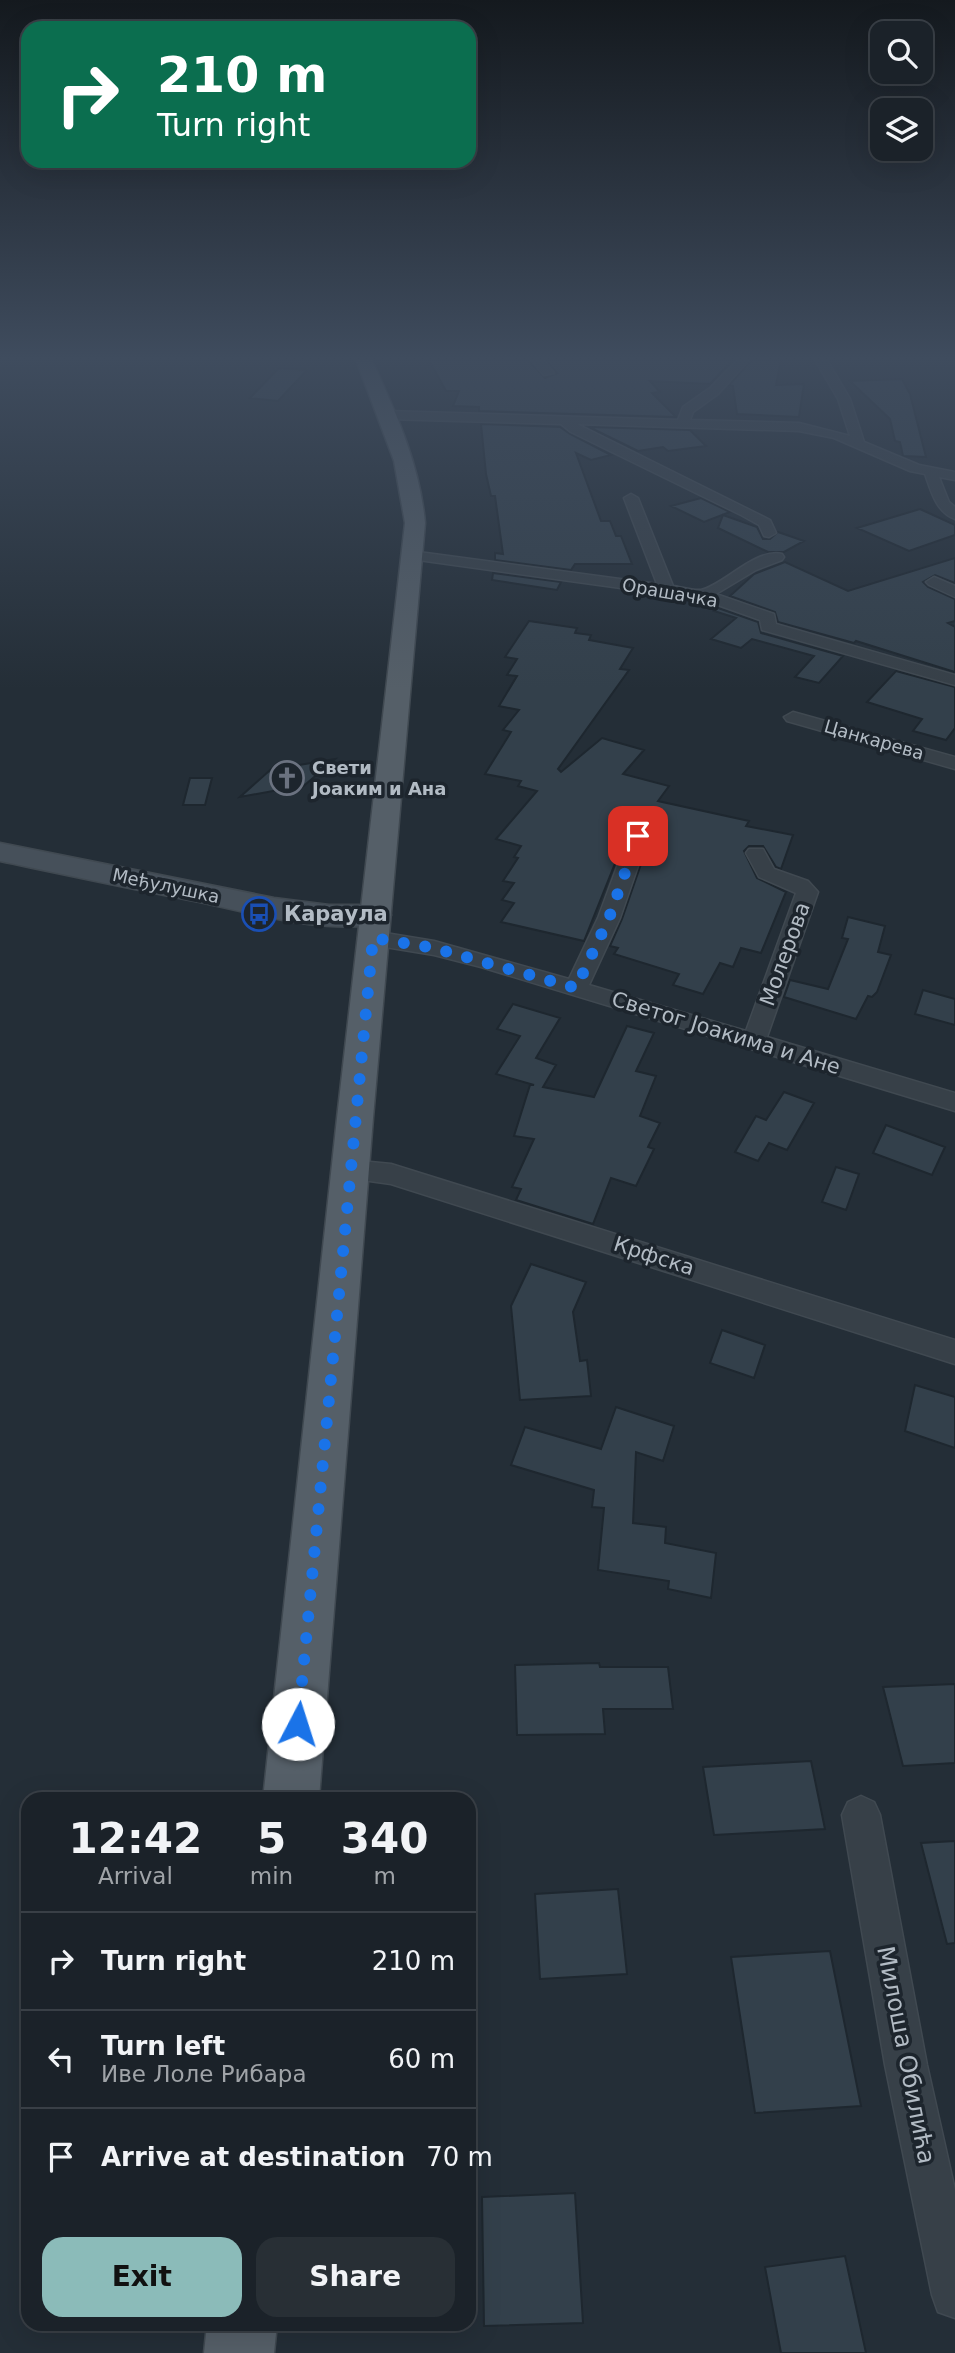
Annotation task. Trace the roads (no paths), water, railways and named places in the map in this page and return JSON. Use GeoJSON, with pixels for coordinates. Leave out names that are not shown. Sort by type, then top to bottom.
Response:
{"type":"FeatureCollection","features":[{"type":"Feature","properties":{"kind":"main road"},"geometry":{"type":"LineString","coordinates":[[292,1792],[350,1170],[415,523],[413,499],[404,470]]}},
{"type":"Feature","properties":{"kind":"main road"},"geometry":{"type":"LineString","coordinates":[[239,2353],[241,2331]]}},
{"type":"Feature","properties":{"kind":"street"},"geometry":{"type":"LineString","coordinates":[[659,470],[746,512],[765,523],[769,533]]}},
{"type":"Feature","properties":{"kind":"street"},"geometry":{"type":"LineString","coordinates":[[922,470],[955,476]]}},
{"type":"Feature","properties":{"kind":"street"},"geometry":{"type":"LineString","coordinates":[[930,473],[943,504],[955,515]]}},
{"type":"Feature","properties":{"kind":"street"},"geometry":{"type":"LineString","coordinates":[[631,498],[667,591]]}},
{"type":"Feature","properties":{"kind":"street","name":"Орашачка"},"geometry":{"type":"LineString","coordinates":[[411,555],[703,595],[768,617],[768,627],[955,680]]}},
{"type":"Feature","properties":{"kind":"street"},"geometry":{"type":"LineString","coordinates":[[703,595],[751,567],[777,557]]}},
{"type":"Feature","properties":{"kind":"street"},"geometry":{"type":"LineString","coordinates":[[934,582],[955,592]]}},
{"type":"Feature","properties":{"kind":"street","name":"Цанкарева"},"geometry":{"type":"LineString","coordinates":[[793,717],[955,763]]}},
{"type":"Feature","properties":{"kind":"street"},"geometry":{"type":"LineString","coordinates":[[576,988],[609,918],[638,836]]}},
{"type":"Feature","properties":{"kind":"street","name":"Међулушка"},"geometry":{"type":"LineString","coordinates":[[0,852],[374,927]]}},
{"type":"Feature","properties":{"kind":"street","name":"Молерова"},"geometry":{"type":"LineString","coordinates":[[754,1041],[807,895],[806,888],[801,885],[766,873],[756,853]]}},
{"type":"Feature","properties":{"kind":"street","name":"Светог Јоакима и Ане"},"geometry":{"type":"LineString","coordinates":[[374,927],[434,948],[955,1102]]}},
{"type":"Feature","properties":{"kind":"street","name":"Крфска"},"geometry":{"type":"LineString","coordinates":[[350,1170],[391,1174],[955,1352]]}},
{"type":"Feature","properties":{"kind":"street","name":"Милоша Обилића"},"geometry":{"type":"LineString","coordinates":[[861,1815],[904,2052],[955,2295]]}},
{"type":"Feature","properties":{"kind":"place","name":"Свети Јоаким и Ана"},"geometry":{"type":"Point","coordinates":[287,778]}},
{"type":"Feature","properties":{"kind":"place","name":"Караула"},"geometry":{"type":"Point","coordinates":[259,914]}}]}
